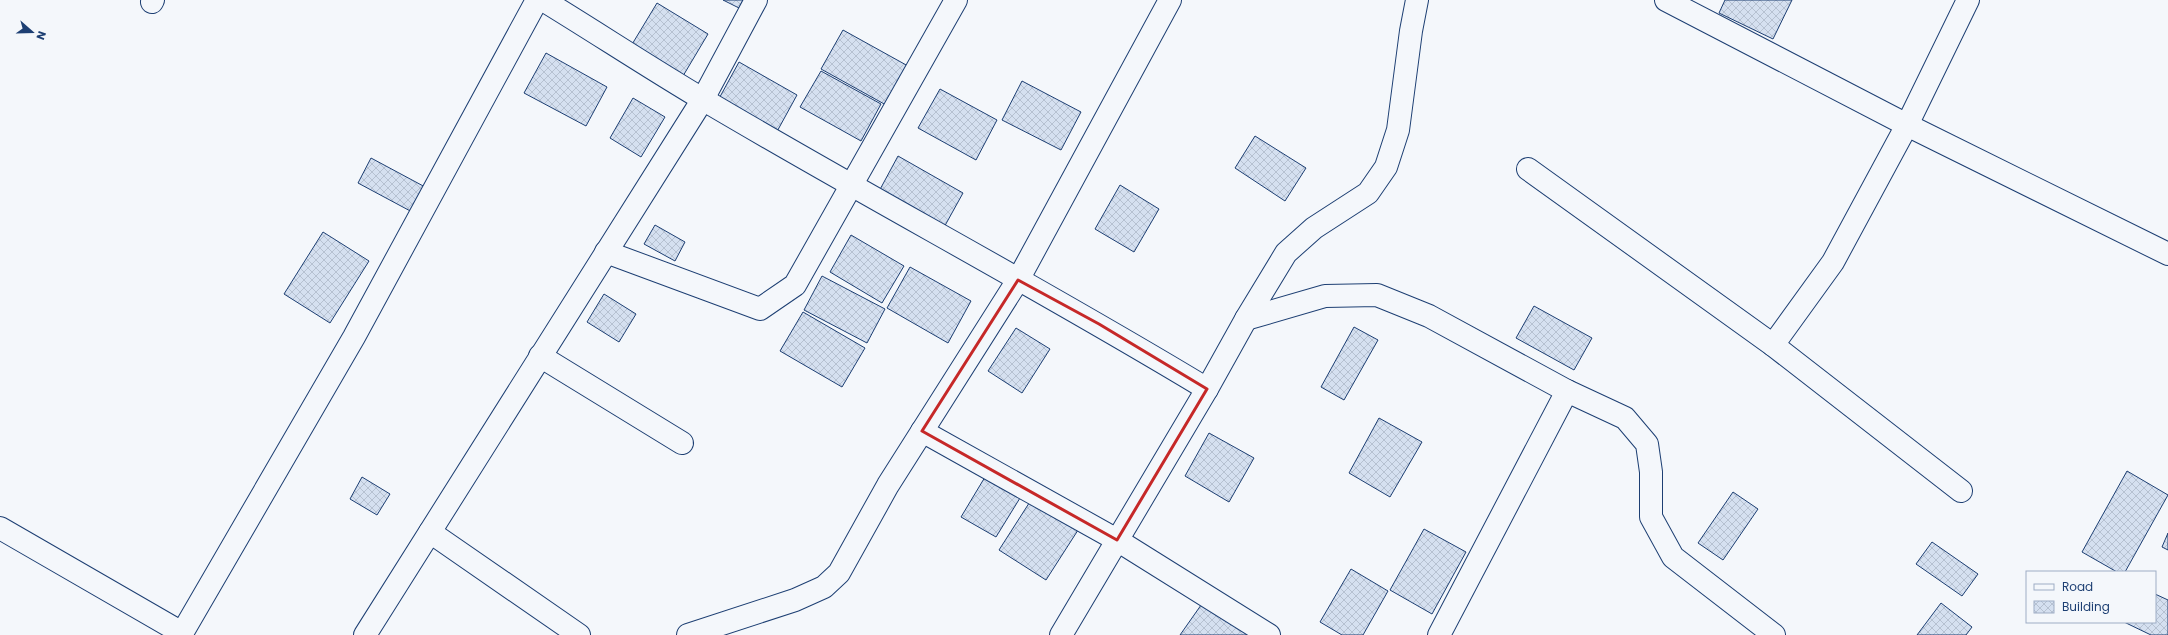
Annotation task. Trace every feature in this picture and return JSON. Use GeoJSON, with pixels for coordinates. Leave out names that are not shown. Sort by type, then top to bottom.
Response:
{"type":"FeatureCollection","features":[{"type":"Feature","properties":{"kind":"street"},"geometry":{"type":"LineString","coordinates":[[0,528],[182,634],[354,337],[537,0]]}},
{"type":"Feature","properties":{"kind":"street"},"geometry":{"type":"LineString","coordinates":[[543,0],[703,99],[1018,280],[1099,324],[1207,389]]}},
{"type":"Feature","properties":{"kind":"street"},"geometry":{"type":"LineString","coordinates":[[365,635],[703,99],[756,0]]}},
{"type":"Feature","properties":{"kind":"street"},"geometry":{"type":"LineString","coordinates":[[606,252],[760,309],[795,285],[956,0]]}},
{"type":"Feature","properties":{"kind":"street"},"geometry":{"type":"LineString","coordinates":[[688,635],[795,600],[824,588],[840,573],[888,485],[1018,280],[1170,0]]}},
{"type":"Feature","properties":{"kind":"street"},"geometry":{"type":"LineString","coordinates":[[1061,635],[1286,253],[1314,228],[1368,193],[1386,167],[1398,130],[1411,31],[1417,0]]}},
{"type":"Feature","properties":{"kind":"street"},"geometry":{"type":"LineString","coordinates":[[1666,0],[1907,125],[2168,254]]}},
{"type":"Feature","properties":{"kind":"street"},"geometry":{"type":"LineString","coordinates":[[1772,345],[1833,262],[1907,125],[1968,0]]}},
{"type":"Feature","properties":{"kind":"street"},"geometry":{"type":"LineString","coordinates":[[1528,169],[1772,345],[1961,491]]}},
{"type":"Feature","properties":{"kind":"street"},"geometry":{"type":"LineString","coordinates":[[1246,319],[1325,296],[1377,295],[1429,316],[1567,391],[1625,418],[1647,444],[1651,472],[1651,517],[1673,556],[1774,635]]}},
{"type":"Feature","properties":{"kind":"street"},"geometry":{"type":"LineString","coordinates":[[540,356],[682,443]]}},
{"type":"Feature","properties":{"kind":"street"},"geometry":{"type":"LineString","coordinates":[[1439,635],[1567,391]]}},
{"type":"Feature","properties":{"kind":"street"},"geometry":{"type":"LineString","coordinates":[[922,431],[1117,540],[1269,635]]}},
{"type":"Feature","properties":{"kind":"street"},"geometry":{"type":"LineString","coordinates":[[430,532],[579,635]]}},
{"type":"Feature","properties":{"kind":"highlighted area"},"geometry":{"type":"Polygon","coordinates":[[[1018,280],[1099,324],[1207,389],[1117,540],[922,431],[1018,280]]]}},
{"type":"Feature","properties":{"kind":"building"},"geometry":{"type":"Polygon","coordinates":[[[723,0],[743,0],[739,8],[723,0]]]}},
{"type":"Feature","properties":{"kind":"building"},"geometry":{"type":"Polygon","coordinates":[[[1725,0],[1792,0],[1773,39],[1719,13],[1725,0]]]}},
{"type":"Feature","properties":{"kind":"building"},"geometry":{"type":"Polygon","coordinates":[[[657,3],[708,34],[683,76],[631,46],[657,3]]]}},
{"type":"Feature","properties":{"kind":"building"},"geometry":{"type":"Polygon","coordinates":[[[843,30],[908,66],[886,105],[821,69],[843,30]]]}},
{"type":"Feature","properties":{"kind":"building"},"geometry":{"type":"Polygon","coordinates":[[[546,53],[607,87],[586,126],[524,93],[546,53]]]}},
{"type":"Feature","properties":{"kind":"building"},"geometry":{"type":"Polygon","coordinates":[[[739,62],[797,95],[774,137],[716,104],[739,62]]]}},
{"type":"Feature","properties":{"kind":"building"},"geometry":{"type":"Polygon","coordinates":[[[821,71],[881,104],[861,141],[800,107],[821,71]]]}},
{"type":"Feature","properties":{"kind":"building"},"geometry":{"type":"Polygon","coordinates":[[[1022,81],[1081,112],[1061,150],[1002,120],[1022,81]]]}},
{"type":"Feature","properties":{"kind":"building"},"geometry":{"type":"Polygon","coordinates":[[[940,89],[997,120],[976,160],[918,128],[940,89]]]}},
{"type":"Feature","properties":{"kind":"building"},"geometry":{"type":"Polygon","coordinates":[[[633,98],[665,117],[641,157],[610,138],[633,98]]]}},
{"type":"Feature","properties":{"kind":"building"},"geometry":{"type":"Polygon","coordinates":[[[1255,136],[1306,168],[1285,201],[1235,168],[1255,136]]]}},
{"type":"Feature","properties":{"kind":"building"},"geometry":{"type":"Polygon","coordinates":[[[898,156],[963,193],[942,231],[877,195],[898,156]]]}},
{"type":"Feature","properties":{"kind":"building"},"geometry":{"type":"Polygon","coordinates":[[[371,158],[427,188],[414,213],[358,183],[371,158]]]}},
{"type":"Feature","properties":{"kind":"building"},"geometry":{"type":"Polygon","coordinates":[[[1120,185],[1159,209],[1134,252],[1095,229],[1120,185]]]}},
{"type":"Feature","properties":{"kind":"building"},"geometry":{"type":"Polygon","coordinates":[[[655,225],[685,242],[675,261],[644,244],[655,225]]]}},
{"type":"Feature","properties":{"kind":"building"},"geometry":{"type":"Polygon","coordinates":[[[323,232],[369,261],[330,323],[284,294],[323,232]]]}},
{"type":"Feature","properties":{"kind":"building"},"geometry":{"type":"Polygon","coordinates":[[[851,235],[904,266],[882,303],[830,272],[851,235]]]}},
{"type":"Feature","properties":{"kind":"building"},"geometry":{"type":"Polygon","coordinates":[[[910,267],[971,301],[948,343],[887,308],[910,267]]]}},
{"type":"Feature","properties":{"kind":"building"},"geometry":{"type":"Polygon","coordinates":[[[822,276],[885,309],[867,343],[804,310],[822,276]]]}},
{"type":"Feature","properties":{"kind":"building"},"geometry":{"type":"Polygon","coordinates":[[[604,294],[636,314],[619,342],[587,322],[604,294]]]}},
{"type":"Feature","properties":{"kind":"building"},"geometry":{"type":"Polygon","coordinates":[[[1534,306],[1592,338],[1574,370],[1516,338],[1534,306]]]}},
{"type":"Feature","properties":{"kind":"building"},"geometry":{"type":"Polygon","coordinates":[[[803,312],[865,348],[842,387],[780,351],[803,312]]]}},
{"type":"Feature","properties":{"kind":"building"},"geometry":{"type":"Polygon","coordinates":[[[1354,327],[1378,340],[1344,400],[1321,387],[1354,327]]]}},
{"type":"Feature","properties":{"kind":"building"},"geometry":{"type":"Polygon","coordinates":[[[1016,328],[1050,349],[1022,393],[988,371],[1016,328]]]}},
{"type":"Feature","properties":{"kind":"building"},"geometry":{"type":"Polygon","coordinates":[[[1379,418],[1422,442],[1390,497],[1349,473],[1379,418]]]}},
{"type":"Feature","properties":{"kind":"building"},"geometry":{"type":"Polygon","coordinates":[[[1209,433],[1254,458],[1229,502],[1185,476],[1209,433]]]}},
{"type":"Feature","properties":{"kind":"building"},"geometry":{"type":"Polygon","coordinates":[[[2127,471],[2168,495],[2126,571],[2115,571],[2082,552],[2127,471]]]}},
{"type":"Feature","properties":{"kind":"building"},"geometry":{"type":"Polygon","coordinates":[[[362,477],[390,494],[377,515],[350,499],[362,477]]]}},
{"type":"Feature","properties":{"kind":"building"},"geometry":{"type":"Polygon","coordinates":[[[985,477],[1020,498],[996,537],[961,517],[985,477]]]}},
{"type":"Feature","properties":{"kind":"building"},"geometry":{"type":"Polygon","coordinates":[[[1733,492],[1758,509],[1723,560],[1698,543],[1733,492]]]}},
{"type":"Feature","properties":{"kind":"building"},"geometry":{"type":"Polygon","coordinates":[[[1033,497],[1080,527],[1046,580],[999,550],[1033,497]]]}},
{"type":"Feature","properties":{"kind":"building"},"geometry":{"type":"Polygon","coordinates":[[[1424,529],[1466,552],[1432,614],[1390,590],[1424,529]]]}},
{"type":"Feature","properties":{"kind":"building"},"geometry":{"type":"Polygon","coordinates":[[[2168,533],[2168,550],[2162,547],[2168,533]]]}},
{"type":"Feature","properties":{"kind":"building"},"geometry":{"type":"Polygon","coordinates":[[[1932,542],[1978,574],[1962,596],[1916,564],[1932,542]]]}},
{"type":"Feature","properties":{"kind":"building"},"geometry":{"type":"Polygon","coordinates":[[[1351,569],[1388,591],[1363,635],[1342,635],[1320,622],[1351,569]]]}},
{"type":"Feature","properties":{"kind":"building"},"geometry":{"type":"Polygon","coordinates":[[[2156,594],[2168,600],[2168,635],[2151,635],[2126,623],[2156,623],[2156,594]]]}},
{"type":"Feature","properties":{"kind":"building"},"geometry":{"type":"Polygon","coordinates":[[[1206,598],[1250,635],[1180,635],[1206,598]]]}},
{"type":"Feature","properties":{"kind":"building"},"geometry":{"type":"Polygon","coordinates":[[[1941,603],[1972,627],[1966,635],[1917,635],[1941,603]]]}}]}
